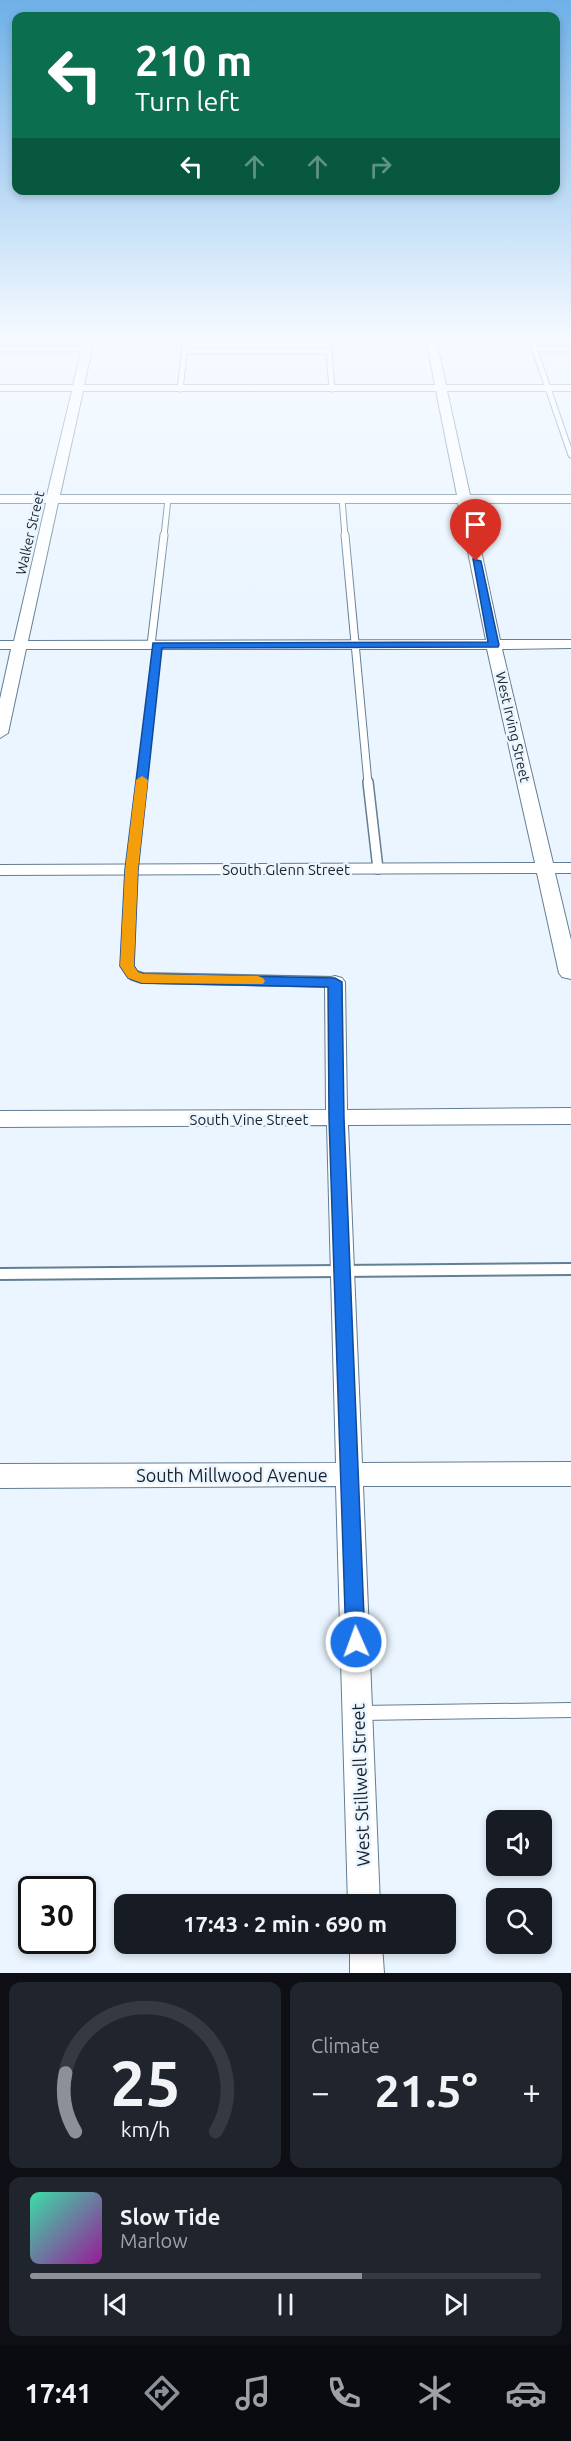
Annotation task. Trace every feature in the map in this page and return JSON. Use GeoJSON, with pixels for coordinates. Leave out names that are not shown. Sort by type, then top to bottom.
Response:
{"type":"FeatureCollection","features":[{"type":"Feature","properties":{"kind":"street","name":"Walker Street"},"geometry":{"type":"LineString","coordinates":[[1,726],[69,431]]}},
{"type":"Feature","properties":{"kind":"street","name":"West Irving Street"},"geometry":{"type":"LineString","coordinates":[[450,431],[494,645],[570,973]]}},
{"type":"Feature","properties":{"kind":"street"},"geometry":{"type":"LineString","coordinates":[[0,499],[571,499]]}},
{"type":"Feature","properties":{"kind":"street"},"geometry":{"type":"LineString","coordinates":[[0,645],[571,644]]}},
{"type":"Feature","properties":{"kind":"street","name":"South Glenn Street"},"geometry":{"type":"LineString","coordinates":[[0,870],[571,868]]}},
{"type":"Feature","properties":{"kind":"street","name":"West Stillwell Street"},"geometry":{"type":"LineString","coordinates":[[335,982],[337,1118],[364,1894]]}},
{"type":"Feature","properties":{"kind":"street","name":"South Vine Street"},"geometry":{"type":"LineString","coordinates":[[0,1119],[571,1116]]}},
{"type":"Feature","properties":{"kind":"street","name":"South Millwood Avenue"},"geometry":{"type":"LineString","coordinates":[[0,1476],[571,1474]]}},
{"type":"Feature","properties":{"kind":"street"},"geometry":{"type":"LineString","coordinates":[[366,1954],[367,1973]]}},
{"type":"Feature","properties":{"kind":"lane"},"geometry":{"type":"LineString","coordinates":[[568,440],[571,455]]}},
{"type":"Feature","properties":{"kind":"lane"},"geometry":{"type":"LineString","coordinates":[[168,499],[132,870],[127,966],[133,975],[142,978],[335,982]]}},
{"type":"Feature","properties":{"kind":"lane"},"geometry":{"type":"LineString","coordinates":[[342,499],[378,869]]}},
{"type":"Feature","properties":{"kind":"lane"},"geometry":{"type":"LineString","coordinates":[[0,1274],[571,1269]]}},
{"type":"Feature","properties":{"kind":"lane"},"geometry":{"type":"LineString","coordinates":[[358,1713],[571,1710]]}},
{"type":"Feature","properties":{"kind":"slow traffic"},"geometry":{"type":"LineString","coordinates":[[142,780],[132,870],[127,966],[133,975],[142,978],[258,981]]}},
{"type":"Feature","properties":{"kind":"route"},"geometry":{"type":"LineString","coordinates":[[356,1642],[337,1118],[335,982],[142,978],[133,975],[127,966],[132,870],[157,645],[494,645],[476,561]]}}]}
